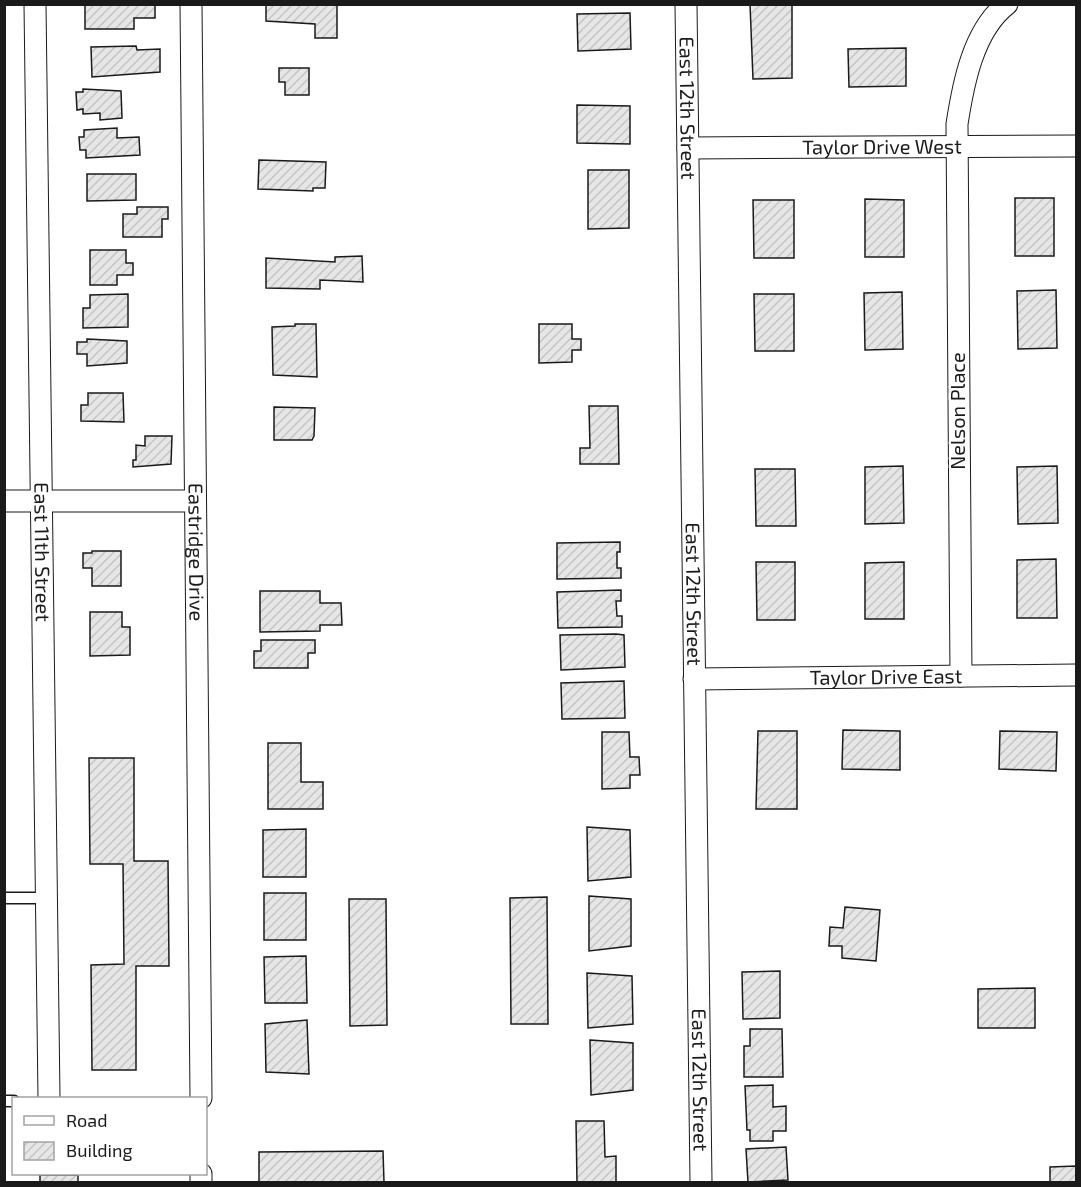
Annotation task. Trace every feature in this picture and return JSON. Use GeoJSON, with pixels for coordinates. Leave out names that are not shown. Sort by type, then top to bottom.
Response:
{"type":"FeatureCollection","features":[{"type":"Feature","properties":{"kind":"street","name":"East 11th Street"},"geometry":{"type":"LineString","coordinates":[[35,4],[49,1097]]}},
{"type":"Feature","properties":{"kind":"street","name":"Eastridge Drive"},"geometry":{"type":"LineString","coordinates":[[190,4],[201,1097]]}},
{"type":"Feature","properties":{"kind":"street","name":"East 12th Street"},"geometry":{"type":"LineString","coordinates":[[686,4],[701,1182]]}},
{"type":"Feature","properties":{"kind":"street","name":"Nelson Place"},"geometry":{"type":"LineString","coordinates":[[961,676],[956,147],[961,102],[980,40],[992,19],[1007,4]]}},
{"type":"Feature","properties":{"kind":"street","name":"Taylor Drive West"},"geometry":{"type":"LineString","coordinates":[[687,148],[1077,146]]}},
{"type":"Feature","properties":{"kind":"street"},"geometry":{"type":"LineString","coordinates":[[4,501],[194,501]]}},
{"type":"Feature","properties":{"kind":"street","name":"Taylor Drive East"},"geometry":{"type":"LineString","coordinates":[[694,679],[1077,675]]}},
{"type":"Feature","properties":{"kind":"lane"},"geometry":{"type":"LineString","coordinates":[[4,898],[46,898]]}},
{"type":"Feature","properties":{"kind":"building"},"geometry":{"type":"Polygon","coordinates":[[[85,4],[155,4],[155,18],[134,18],[134,29],[85,29],[85,4]]]}},
{"type":"Feature","properties":{"kind":"building"},"geometry":{"type":"Polygon","coordinates":[[[266,4],[337,4],[337,38],[315,38],[315,24],[266,21],[266,4]]]}},
{"type":"Feature","properties":{"kind":"building"},"geometry":{"type":"Polygon","coordinates":[[[750,4],[792,4],[792,78],[753,79],[750,4]]]}},
{"type":"Feature","properties":{"kind":"building"},"geometry":{"type":"Polygon","coordinates":[[[630,13],[631,49],[578,51],[577,14],[630,13]]]}},
{"type":"Feature","properties":{"kind":"building"},"geometry":{"type":"Polygon","coordinates":[[[136,46],[137,50],[160,49],[160,72],[92,77],[91,47],[136,46]]]}},
{"type":"Feature","properties":{"kind":"building"},"geometry":{"type":"Polygon","coordinates":[[[906,48],[906,86],[849,87],[848,49],[906,48]]]}},
{"type":"Feature","properties":{"kind":"building"},"geometry":{"type":"Polygon","coordinates":[[[279,68],[309,68],[309,95],[285,95],[285,82],[279,82],[279,68]]]}},
{"type":"Feature","properties":{"kind":"building"},"geometry":{"type":"Polygon","coordinates":[[[83,89],[121,91],[122,118],[100,120],[100,113],[83,114],[83,109],[77,110],[76,92],[83,92],[83,89]]]}},
{"type":"Feature","properties":{"kind":"building"},"geometry":{"type":"Polygon","coordinates":[[[577,105],[630,106],[630,144],[577,143],[577,105]]]}},
{"type":"Feature","properties":{"kind":"building"},"geometry":{"type":"Polygon","coordinates":[[[117,128],[117,138],[139,137],[140,155],[86,158],[86,150],[80,150],[79,137],[84,137],[84,130],[117,128]]]}},
{"type":"Feature","properties":{"kind":"building"},"geometry":{"type":"Polygon","coordinates":[[[259,160],[326,162],[325,188],[313,188],[313,191],[258,189],[259,160]]]}},
{"type":"Feature","properties":{"kind":"building"},"geometry":{"type":"Polygon","coordinates":[[[588,170],[629,170],[629,228],[588,229],[588,170]]]}},
{"type":"Feature","properties":{"kind":"building"},"geometry":{"type":"Polygon","coordinates":[[[87,174],[136,174],[136,200],[87,201],[87,174]]]}},
{"type":"Feature","properties":{"kind":"building"},"geometry":{"type":"Polygon","coordinates":[[[1015,198],[1054,198],[1054,256],[1015,256],[1015,198]]]}},
{"type":"Feature","properties":{"kind":"building"},"geometry":{"type":"Polygon","coordinates":[[[865,199],[904,200],[904,257],[865,257],[865,199]]]}},
{"type":"Feature","properties":{"kind":"building"},"geometry":{"type":"Polygon","coordinates":[[[753,200],[794,200],[794,258],[754,258],[753,200]]]}},
{"type":"Feature","properties":{"kind":"building"},"geometry":{"type":"Polygon","coordinates":[[[137,207],[168,207],[168,219],[162,219],[162,237],[123,237],[123,214],[137,214],[137,207]]]}},
{"type":"Feature","properties":{"kind":"building"},"geometry":{"type":"Polygon","coordinates":[[[90,250],[126,250],[126,263],[133,263],[133,275],[117,275],[117,285],[90,285],[90,250]]]}},
{"type":"Feature","properties":{"kind":"building"},"geometry":{"type":"Polygon","coordinates":[[[362,256],[363,282],[320,280],[320,289],[266,288],[266,258],[335,262],[335,257],[362,256]]]}},
{"type":"Feature","properties":{"kind":"building"},"geometry":{"type":"Polygon","coordinates":[[[1056,290],[1057,348],[1018,349],[1017,291],[1056,290]]]}},
{"type":"Feature","properties":{"kind":"building"},"geometry":{"type":"Polygon","coordinates":[[[902,292],[903,349],[865,350],[864,293],[902,292]]]}},
{"type":"Feature","properties":{"kind":"building"},"geometry":{"type":"Polygon","coordinates":[[[128,294],[128,327],[83,328],[83,308],[90,308],[90,295],[128,294]]]}},
{"type":"Feature","properties":{"kind":"building"},"geometry":{"type":"Polygon","coordinates":[[[754,294],[794,294],[794,351],[755,351],[754,294]]]}},
{"type":"Feature","properties":{"kind":"building"},"geometry":{"type":"Polygon","coordinates":[[[295,324],[316,324],[317,377],[273,375],[272,327],[295,326],[295,324]]]}},
{"type":"Feature","properties":{"kind":"building"},"geometry":{"type":"Polygon","coordinates":[[[539,324],[572,324],[572,339],[581,339],[581,350],[572,350],[572,362],[539,363],[539,324]]]}},
{"type":"Feature","properties":{"kind":"building"},"geometry":{"type":"Polygon","coordinates":[[[87,339],[127,341],[127,363],[87,366],[87,354],[77,354],[77,342],[87,342],[87,339]]]}},
{"type":"Feature","properties":{"kind":"building"},"geometry":{"type":"Polygon","coordinates":[[[88,393],[123,393],[124,422],[81,421],[81,405],[88,405],[88,393]]]}},
{"type":"Feature","properties":{"kind":"building"},"geometry":{"type":"Polygon","coordinates":[[[589,406],[618,406],[619,464],[580,464],[580,448],[590,448],[589,406]]]}},
{"type":"Feature","properties":{"kind":"building"},"geometry":{"type":"Polygon","coordinates":[[[274,407],[315,408],[312,440],[274,440],[274,407]]]}},
{"type":"Feature","properties":{"kind":"building"},"geometry":{"type":"Polygon","coordinates":[[[145,436],[172,436],[171,464],[133,467],[133,460],[136,460],[136,445],[145,446],[145,436]]]}},
{"type":"Feature","properties":{"kind":"building"},"geometry":{"type":"Polygon","coordinates":[[[903,466],[904,523],[865,524],[865,467],[903,466]]]}},
{"type":"Feature","properties":{"kind":"building"},"geometry":{"type":"Polygon","coordinates":[[[1057,466],[1058,523],[1018,524],[1017,467],[1057,466]]]}},
{"type":"Feature","properties":{"kind":"building"},"geometry":{"type":"Polygon","coordinates":[[[755,469],[795,469],[796,526],[756,526],[755,469]]]}},
{"type":"Feature","properties":{"kind":"building"},"geometry":{"type":"Polygon","coordinates":[[[620,542],[620,552],[617,552],[617,568],[621,568],[621,578],[557,579],[557,543],[620,542]]]}},
{"type":"Feature","properties":{"kind":"building"},"geometry":{"type":"Polygon","coordinates":[[[92,551],[121,551],[121,586],[92,586],[92,568],[83,568],[83,553],[92,553],[92,551]]]}},
{"type":"Feature","properties":{"kind":"building"},"geometry":{"type":"Polygon","coordinates":[[[1056,559],[1057,618],[1017,618],[1017,560],[1056,559]]]}},
{"type":"Feature","properties":{"kind":"building"},"geometry":{"type":"Polygon","coordinates":[[[756,562],[795,562],[795,620],[757,620],[756,562]]]}},
{"type":"Feature","properties":{"kind":"building"},"geometry":{"type":"Polygon","coordinates":[[[904,562],[904,619],[865,619],[865,563],[904,562]]]}},
{"type":"Feature","properties":{"kind":"building"},"geometry":{"type":"Polygon","coordinates":[[[621,590],[621,601],[616,601],[617,616],[622,616],[622,627],[558,628],[557,592],[621,590]]]}},
{"type":"Feature","properties":{"kind":"building"},"geometry":{"type":"Polygon","coordinates":[[[260,591],[320,591],[320,603],[341,603],[342,625],[320,625],[320,631],[260,632],[260,591]]]}},
{"type":"Feature","properties":{"kind":"building"},"geometry":{"type":"Polygon","coordinates":[[[90,612],[122,612],[122,627],[130,627],[130,655],[90,656],[90,612]]]}},
{"type":"Feature","properties":{"kind":"building"},"geometry":{"type":"Polygon","coordinates":[[[560,635],[624,635],[625,667],[561,670],[560,635]]]}},
{"type":"Feature","properties":{"kind":"building"},"geometry":{"type":"Polygon","coordinates":[[[261,640],[315,640],[315,653],[308,653],[308,668],[254,668],[254,651],[261,651],[261,640]]]}},
{"type":"Feature","properties":{"kind":"building"},"geometry":{"type":"Polygon","coordinates":[[[624,681],[625,718],[562,719],[561,683],[624,681]]]}},
{"type":"Feature","properties":{"kind":"building"},"geometry":{"type":"Polygon","coordinates":[[[843,730],[900,731],[900,770],[842,769],[843,730]]]}},
{"type":"Feature","properties":{"kind":"building"},"geometry":{"type":"Polygon","coordinates":[[[758,731],[797,731],[797,809],[756,809],[758,731]]]}},
{"type":"Feature","properties":{"kind":"building"},"geometry":{"type":"Polygon","coordinates":[[[1000,731],[1057,732],[1056,771],[999,769],[1000,731]]]}},
{"type":"Feature","properties":{"kind":"building"},"geometry":{"type":"Polygon","coordinates":[[[602,732],[629,732],[630,757],[639,757],[640,775],[630,775],[630,788],[602,789],[602,732]]]}},
{"type":"Feature","properties":{"kind":"building"},"geometry":{"type":"Polygon","coordinates":[[[268,743],[301,743],[301,782],[323,782],[323,809],[268,809],[268,743]]]}},
{"type":"Feature","properties":{"kind":"building"},"geometry":{"type":"Polygon","coordinates":[[[89,758],[134,758],[134,861],[168,861],[169,966],[136,966],[136,1070],[92,1070],[91,965],[124,964],[123,864],[90,864],[89,758]]]}},
{"type":"Feature","properties":{"kind":"building"},"geometry":{"type":"Polygon","coordinates":[[[587,827],[630,830],[631,877],[588,881],[587,827]]]}},
{"type":"Feature","properties":{"kind":"building"},"geometry":{"type":"Polygon","coordinates":[[[306,829],[306,877],[263,877],[263,830],[306,829]]]}},
{"type":"Feature","properties":{"kind":"building"},"geometry":{"type":"Polygon","coordinates":[[[264,893],[306,893],[306,940],[264,940],[264,893]]]}},
{"type":"Feature","properties":{"kind":"building"},"geometry":{"type":"Polygon","coordinates":[[[589,896],[631,899],[631,946],[589,951],[589,896]]]}},
{"type":"Feature","properties":{"kind":"building"},"geometry":{"type":"Polygon","coordinates":[[[547,897],[548,1024],[511,1024],[510,898],[547,897]]]}},
{"type":"Feature","properties":{"kind":"building"},"geometry":{"type":"Polygon","coordinates":[[[349,899],[386,899],[387,1025],[350,1026],[349,899]]]}},
{"type":"Feature","properties":{"kind":"building"},"geometry":{"type":"Polygon","coordinates":[[[845,907],[880,910],[876,961],[842,958],[842,946],[829,946],[830,927],[843,928],[845,907]]]}},
{"type":"Feature","properties":{"kind":"building"},"geometry":{"type":"Polygon","coordinates":[[[306,956],[307,1003],[265,1003],[264,957],[306,956]]]}},
{"type":"Feature","properties":{"kind":"building"},"geometry":{"type":"Polygon","coordinates":[[[780,971],[780,1018],[743,1019],[742,972],[780,971]]]}},
{"type":"Feature","properties":{"kind":"building"},"geometry":{"type":"Polygon","coordinates":[[[587,973],[632,976],[633,1024],[588,1028],[587,973]]]}},
{"type":"Feature","properties":{"kind":"building"},"geometry":{"type":"Polygon","coordinates":[[[1035,988],[1035,1028],[978,1028],[978,989],[1035,988]]]}},
{"type":"Feature","properties":{"kind":"building"},"geometry":{"type":"Polygon","coordinates":[[[307,1020],[309,1074],[266,1072],[265,1024],[307,1020]]]}},
{"type":"Feature","properties":{"kind":"building"},"geometry":{"type":"Polygon","coordinates":[[[750,1029],[782,1029],[783,1077],[744,1077],[744,1046],[750,1046],[750,1029]]]}},
{"type":"Feature","properties":{"kind":"building"},"geometry":{"type":"Polygon","coordinates":[[[590,1040],[633,1043],[633,1090],[591,1095],[590,1040]]]}},
{"type":"Feature","properties":{"kind":"building"},"geometry":{"type":"Polygon","coordinates":[[[773,1085],[773,1107],[786,1106],[786,1131],[773,1131],[773,1141],[750,1141],[750,1130],[747,1130],[745,1086],[773,1085]]]}},
{"type":"Feature","properties":{"kind":"building"},"geometry":{"type":"Polygon","coordinates":[[[576,1121],[604,1121],[605,1157],[616,1156],[616,1182],[577,1182],[576,1121]]]}},
{"type":"Feature","properties":{"kind":"building"},"geometry":{"type":"Polygon","coordinates":[[[786,1147],[788,1180],[748,1182],[746,1149],[786,1147]]]}},
{"type":"Feature","properties":{"kind":"building"},"geometry":{"type":"Polygon","coordinates":[[[383,1151],[384,1182],[259,1182],[259,1152],[383,1151]]]}},
{"type":"Feature","properties":{"kind":"building"},"geometry":{"type":"Polygon","coordinates":[[[1076,1166],[1076,1182],[1050,1182],[1050,1167],[1076,1166]]]}},
{"type":"Feature","properties":{"kind":"building"},"geometry":{"type":"Polygon","coordinates":[[[40,1175],[78,1175],[78,1182],[40,1182],[40,1175]]]}}]}
